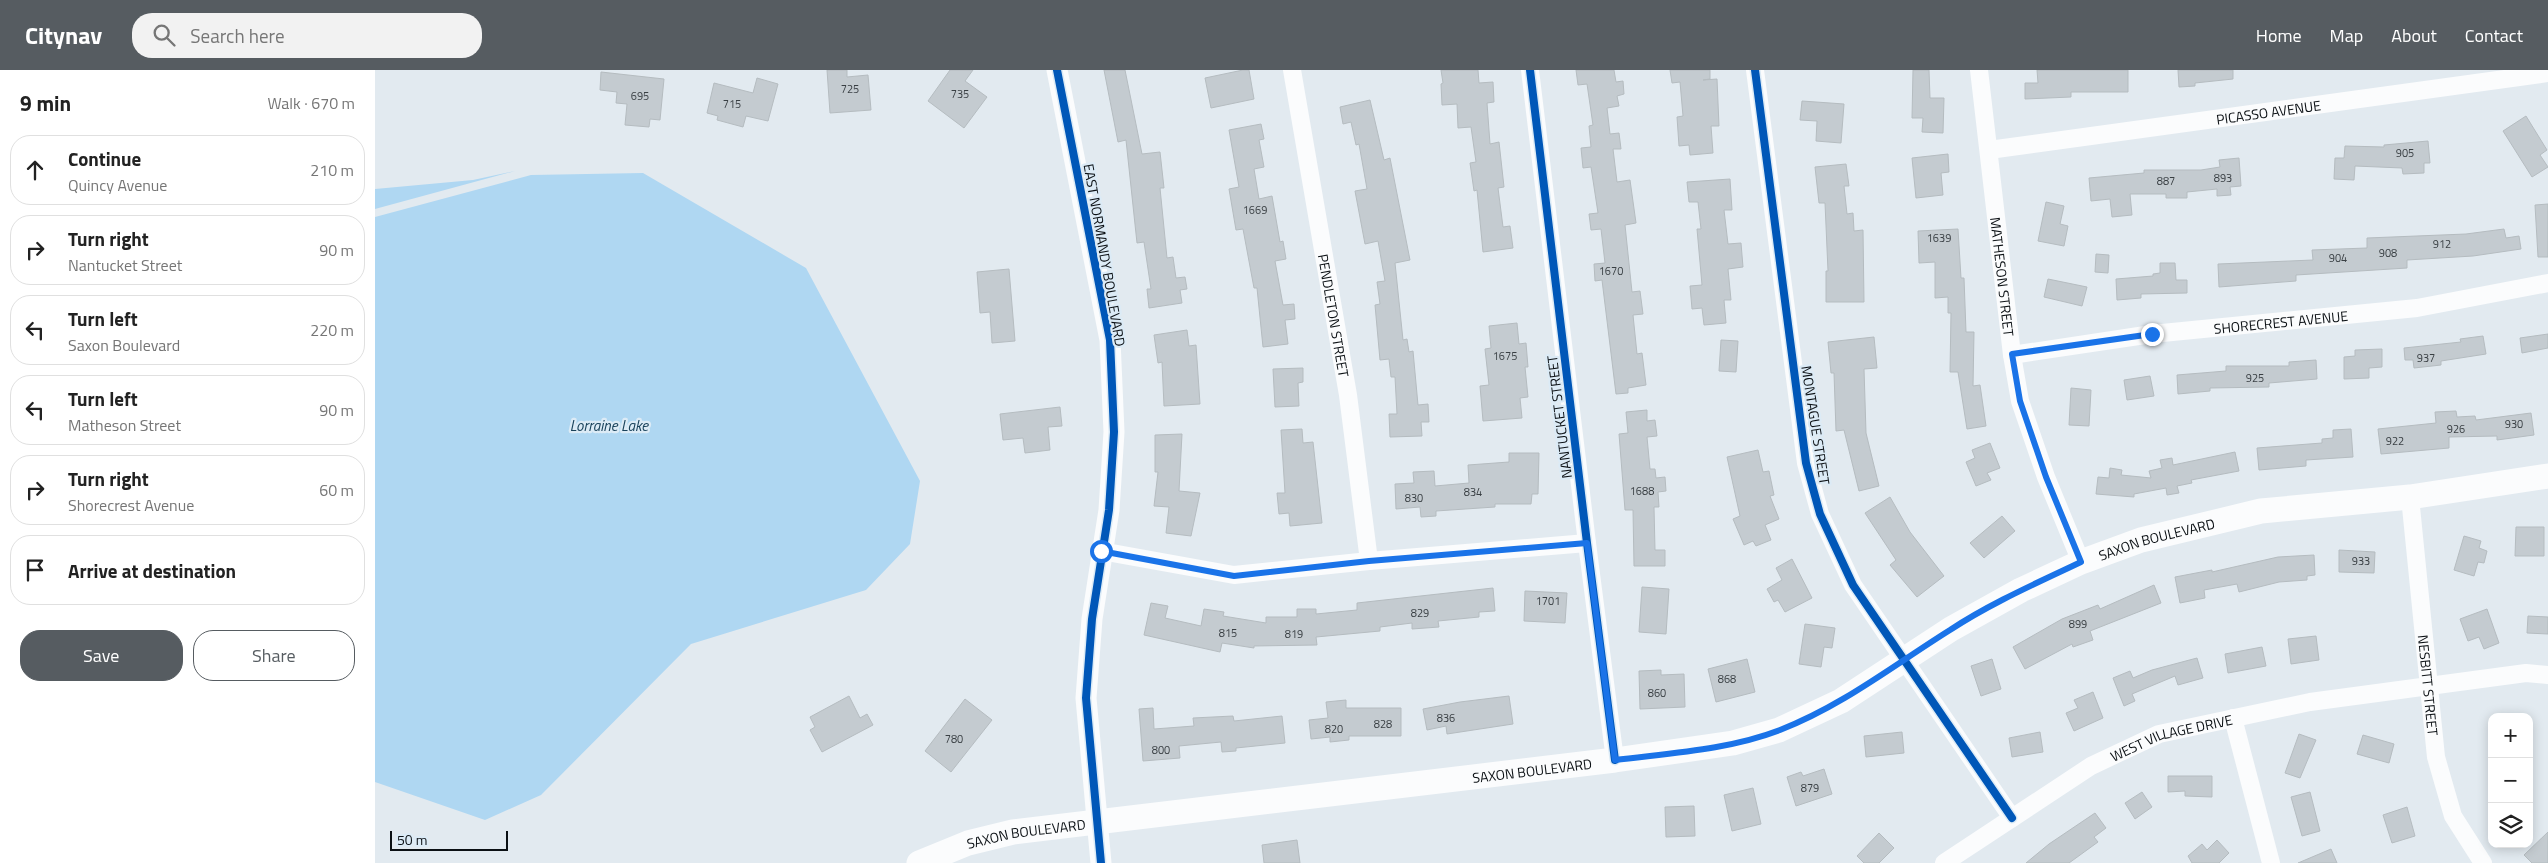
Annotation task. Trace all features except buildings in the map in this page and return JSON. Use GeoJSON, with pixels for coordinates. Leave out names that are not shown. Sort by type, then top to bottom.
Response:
{"type":"FeatureCollection","features":[{"type":"Feature","properties":{"kind":"main road","name":"SAXON BOULEVARD"},"geometry":{"type":"LineString","coordinates":[[919,863],[968,843],[1013,832],[1615,760],[1733,743],[1779,730],[1841,701],[1951,628],[2021,590],[2081,562],[2141,540],[2261,511],[2410,497],[2548,476]]}},
{"type":"Feature","properties":{"kind":"street","name":"EAST NORMANDY BOULEVARD"},"geometry":{"type":"LineString","coordinates":[[1057,70],[1110,340],[1114,432],[1109,510],[1101,551],[1092,619],[1086,698],[1101,863]]}},
{"type":"Feature","properties":{"kind":"street","name":"PENDLETON STREET"},"geometry":{"type":"LineString","coordinates":[[1292,70],[1348,395],[1369,561]]}},
{"type":"Feature","properties":{"kind":"street","name":"NANTUCKET STREET"},"geometry":{"type":"LineString","coordinates":[[1530,70],[1615,760]]}},
{"type":"Feature","properties":{"kind":"street","name":"MONTAGUE STREET"},"geometry":{"type":"LineString","coordinates":[[1755,70],[1809,472],[1820,514],[1853,585],[2012,818]]}},
{"type":"Feature","properties":{"kind":"street","name":"MATHESON STREET"},"geometry":{"type":"LineString","coordinates":[[1979,70],[2012,354],[2020,401],[2046,477],[2081,562]]}},
{"type":"Feature","properties":{"kind":"street","name":"PICASSO AVENUE"},"geometry":{"type":"LineString","coordinates":[[1989,150],[2548,73]]}},
{"type":"Feature","properties":{"kind":"street","name":"SHORECREST AVENUE"},"geometry":{"type":"LineString","coordinates":[[2012,354],[2152,334],[2417,308],[2548,283]]}},
{"type":"Feature","properties":{"kind":"street","name":"NESBITT STREET"},"geometry":{"type":"LineString","coordinates":[[2410,497],[2436,757],[2453,816],[2483,863]]}},
{"type":"Feature","properties":{"kind":"street"},"geometry":{"type":"LineString","coordinates":[[1101,551],[1234,576],[1369,561],[1587,543]]}},
{"type":"Feature","properties":{"kind":"street","name":"WEST VILLAGE DRIVE"},"geometry":{"type":"LineString","coordinates":[[1945,863],[2091,766],[2159,734],[2309,702],[2526,673],[2548,675]]}},
{"type":"Feature","properties":{"kind":"street"},"geometry":{"type":"LineString","coordinates":[[2233,718],[2271,863]]}},
{"type":"Feature","properties":{"kind":"water"},"geometry":{"type":"Polygon","coordinates":[[[515,171],[375,209],[375,189],[473,180],[515,171]]]}},
{"type":"Feature","properties":{"kind":"water","name":"Lorraine Lake"},"geometry":{"type":"Polygon","coordinates":[[[643,173],[806,268],[920,481],[910,544],[866,590],[691,644],[541,795],[485,820],[375,782],[375,217],[531,175],[643,173]]]}},
{"type":"Feature","properties":{"kind":"cycle path"},"geometry":{"type":"LineString","coordinates":[[1057,70],[1110,340],[1114,432],[1109,510],[1092,619],[1086,698],[1101,863]]}},
{"type":"Feature","properties":{"kind":"cycle path"},"geometry":{"type":"LineString","coordinates":[[1530,70],[1615,760]]}},
{"type":"Feature","properties":{"kind":"cycle path"},"geometry":{"type":"LineString","coordinates":[[1755,70],[1806,463],[1820,514],[1853,585],[2012,818]]}},
{"type":"Feature","properties":{"kind":"route"},"geometry":{"type":"LineString","coordinates":[[1101,551],[1234,576],[1369,561],[1587,543],[1615,760],[1733,743],[1779,730],[1841,701],[1951,628],[2021,590],[2081,562],[2046,477],[2020,401],[2012,354],[2152,334]]}}]}
